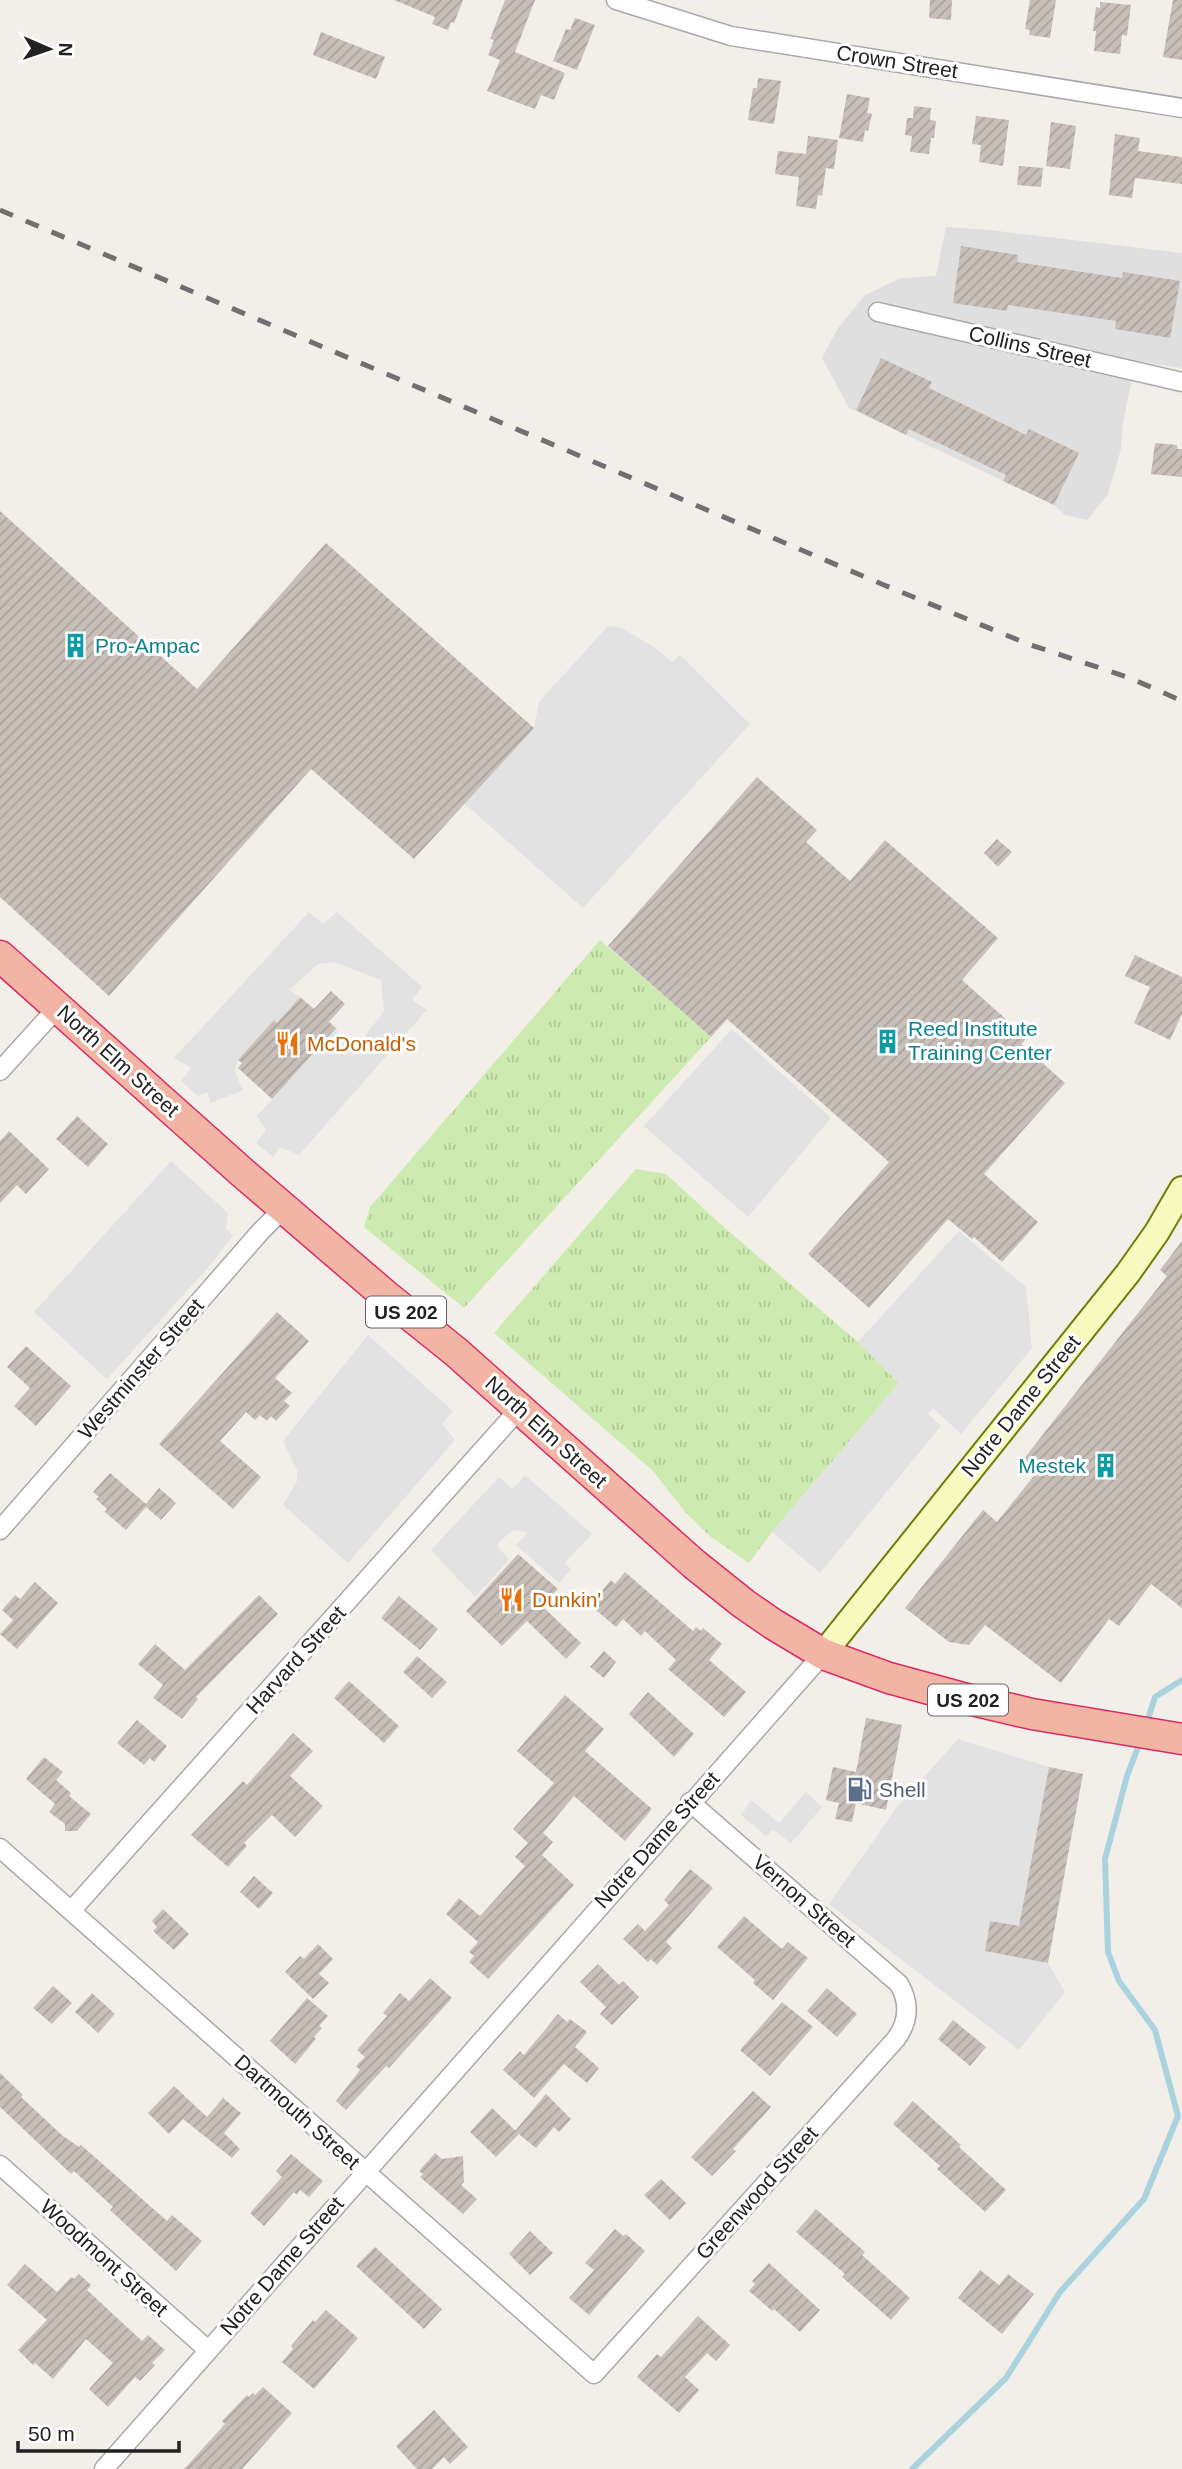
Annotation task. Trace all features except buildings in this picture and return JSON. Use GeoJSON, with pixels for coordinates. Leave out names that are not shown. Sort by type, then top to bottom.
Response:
{"type":"FeatureCollection","features":[{"type":"Feature","properties":{"kind":"highway","name":"North Elm Street"},"geometry":{"type":"LineString","coordinates":[[0,956],[283,1209],[456,1352],[704,1572],[764,1618],[823,1654],[889,1678],[959,1698],[1032,1714],[1181,1739]]}},
{"type":"Feature","properties":{"kind":"main road","name":"Notre Dame Street"},"geometry":{"type":"LineString","coordinates":[[823,1654],[1122,1281],[1157,1232],[1182,1189]]}},
{"type":"Feature","properties":{"kind":"street","name":"Crown Street"},"geometry":{"type":"LineString","coordinates":[[616,0],[731,36],[1182,108]]}},
{"type":"Feature","properties":{"kind":"street","name":"Collins Street"},"geometry":{"type":"LineString","coordinates":[[878,313],[1182,382]]}},
{"type":"Feature","properties":{"kind":"street"},"geometry":{"type":"LineString","coordinates":[[0,1071],[58,1008]]}},
{"type":"Feature","properties":{"kind":"street","name":"Westminster Street"},"geometry":{"type":"LineString","coordinates":[[0,1530],[283,1209]]}},
{"type":"Feature","properties":{"kind":"street","name":"Harvard Street"},"geometry":{"type":"LineString","coordinates":[[71,1912],[520,1408]]}},
{"type":"Feature","properties":{"kind":"street","name":"Notre Dame Street"},"geometry":{"type":"LineString","coordinates":[[104,2469],[823,1654]]}},
{"type":"Feature","properties":{"kind":"street","name":"Vernon Street"},"geometry":{"type":"LineString","coordinates":[[690,1802],[892,1977],[905,1994],[908,2007]]}},
{"type":"Feature","properties":{"kind":"street","name":"Dartmouth Street"},"geometry":{"type":"LineString","coordinates":[[0,1848],[594,2374]]}},
{"type":"Feature","properties":{"kind":"street","name":"Greenwood Street"},"geometry":{"type":"LineString","coordinates":[[594,2374],[896,2039],[907,2019],[908,2007]]}},
{"type":"Feature","properties":{"kind":"street","name":"Woodmont Street"},"geometry":{"type":"LineString","coordinates":[[0,2165],[208,2350]]}},
{"type":"Feature","properties":{"kind":"shaded area"},"geometry":{"type":"Polygon","coordinates":[[[946,227],[1182,253],[1182,368],[1136,361],[1123,422],[1121,449],[1108,494],[1087,520],[1065,515],[1054,505],[849,408],[822,358],[838,328],[865,295],[901,278],[936,276],[946,227]]]}},
{"type":"Feature","properties":{"kind":"shaded area"},"geometry":{"type":"Polygon","coordinates":[[[608,626],[622,628],[654,647],[672,662],[680,655],[750,724],[583,908],[464,803],[534,728],[539,702],[608,626]]]}},
{"type":"Feature","properties":{"kind":"shaded area"},"geometry":{"type":"Polygon","coordinates":[[[309,912],[323,924],[337,912],[422,987],[412,1000],[427,1010],[299,1155],[280,1147],[273,1157],[256,1143],[266,1130],[257,1116],[336,1028],[340,1042],[356,1048],[384,1011],[381,980],[334,962],[318,964],[289,990],[300,997],[277,1023],[274,1020],[238,1060],[234,1070],[243,1090],[211,1103],[207,1092],[198,1096],[181,1081],[191,1068],[174,1058],[309,912]]]}},
{"type":"Feature","properties":{"kind":"shaded area"},"geometry":{"type":"Polygon","coordinates":[[[732,1029],[831,1118],[748,1217],[644,1126],[732,1029]]]}},
{"type":"Feature","properties":{"kind":"shaded area"},"geometry":{"type":"Polygon","coordinates":[[[171,1161],[228,1213],[226,1229],[233,1235],[214,1261],[107,1379],[34,1312],[171,1161]]]}},
{"type":"Feature","properties":{"kind":"shaded area"},"geometry":{"type":"Polygon","coordinates":[[[959,1231],[1026,1287],[1032,1348],[961,1434],[933,1408],[928,1414],[941,1426],[820,1573],[772,1532],[899,1383],[858,1342],[959,1231]]]}},
{"type":"Feature","properties":{"kind":"shaded area"},"geometry":{"type":"Polygon","coordinates":[[[368,1335],[453,1411],[442,1424],[455,1440],[348,1563],[283,1505],[297,1481],[297,1470],[283,1441],[368,1335]]]}},
{"type":"Feature","properties":{"kind":"shaded area"},"geometry":{"type":"Polygon","coordinates":[[[525,1475],[592,1534],[565,1563],[571,1569],[559,1583],[516,1545],[528,1532],[513,1530],[498,1543],[509,1560],[475,1597],[431,1550],[499,1477],[512,1489],[525,1475]]]}},
{"type":"Feature","properties":{"kind":"shaded area"},"geometry":{"type":"Polygon","coordinates":[[[958,1739],[1049,1767],[1019,1926],[990,1921],[985,1950],[1048,1963],[1065,1992],[1019,2050],[829,1904],[897,1807],[958,1739]]]}},
{"type":"Feature","properties":{"kind":"shaded area"},"geometry":{"type":"Polygon","coordinates":[[[806,1792],[822,1807],[791,1843],[773,1830],[766,1836],[741,1815],[751,1800],[779,1823],[806,1792]]]}},
{"type":"Feature","properties":{"kind":"green space"},"geometry":{"type":"Polygon","coordinates":[[[600,940],[711,1037],[464,1308],[364,1227],[370,1207],[600,940]]]}},
{"type":"Feature","properties":{"kind":"green space"},"geometry":{"type":"Polygon","coordinates":[[[636,1169],[666,1174],[858,1342],[899,1383],[772,1532],[749,1563],[711,1537],[686,1513],[653,1471],[494,1333],[636,1169]]]}},
{"type":"Feature","properties":{"kind":"waterway"},"geometry":{"type":"LineString","coordinates":[[1146,1725],[1155,1697],[1182,1680]]}},
{"type":"Feature","properties":{"kind":"waterway"},"geometry":{"type":"LineString","coordinates":[[912,2469],[1006,2378],[1060,2292],[1144,2199],[1178,2116],[1155,2030],[1119,1981],[1108,1952],[1105,1859],[1127,1776],[1140,1742]]}},
{"type":"Feature","properties":{"kind":"railway"},"geometry":{"type":"LineString","coordinates":[[0,210],[884,585],[1028,644],[1130,678],[1182,701]]}},
{"type":"Feature","properties":{"kind":"place","name":"Pro-Ampac"},"geometry":{"type":"Point","coordinates":[75,646]}},
{"type":"Feature","properties":{"kind":"place","name":"Reed Institute Training Center"},"geometry":{"type":"Point","coordinates":[888,1041]}},
{"type":"Feature","properties":{"kind":"place","name":"McDonald's"},"geometry":{"type":"Point","coordinates":[287,1044]}},
{"type":"Feature","properties":{"kind":"place","name":"Mestek"},"geometry":{"type":"Point","coordinates":[1106,1466]}},
{"type":"Feature","properties":{"kind":"place","name":"Dunkin'"},"geometry":{"type":"Point","coordinates":[512,1600]}},
{"type":"Feature","properties":{"kind":"place","name":"Shell"},"geometry":{"type":"Point","coordinates":[859,1790]}}]}
